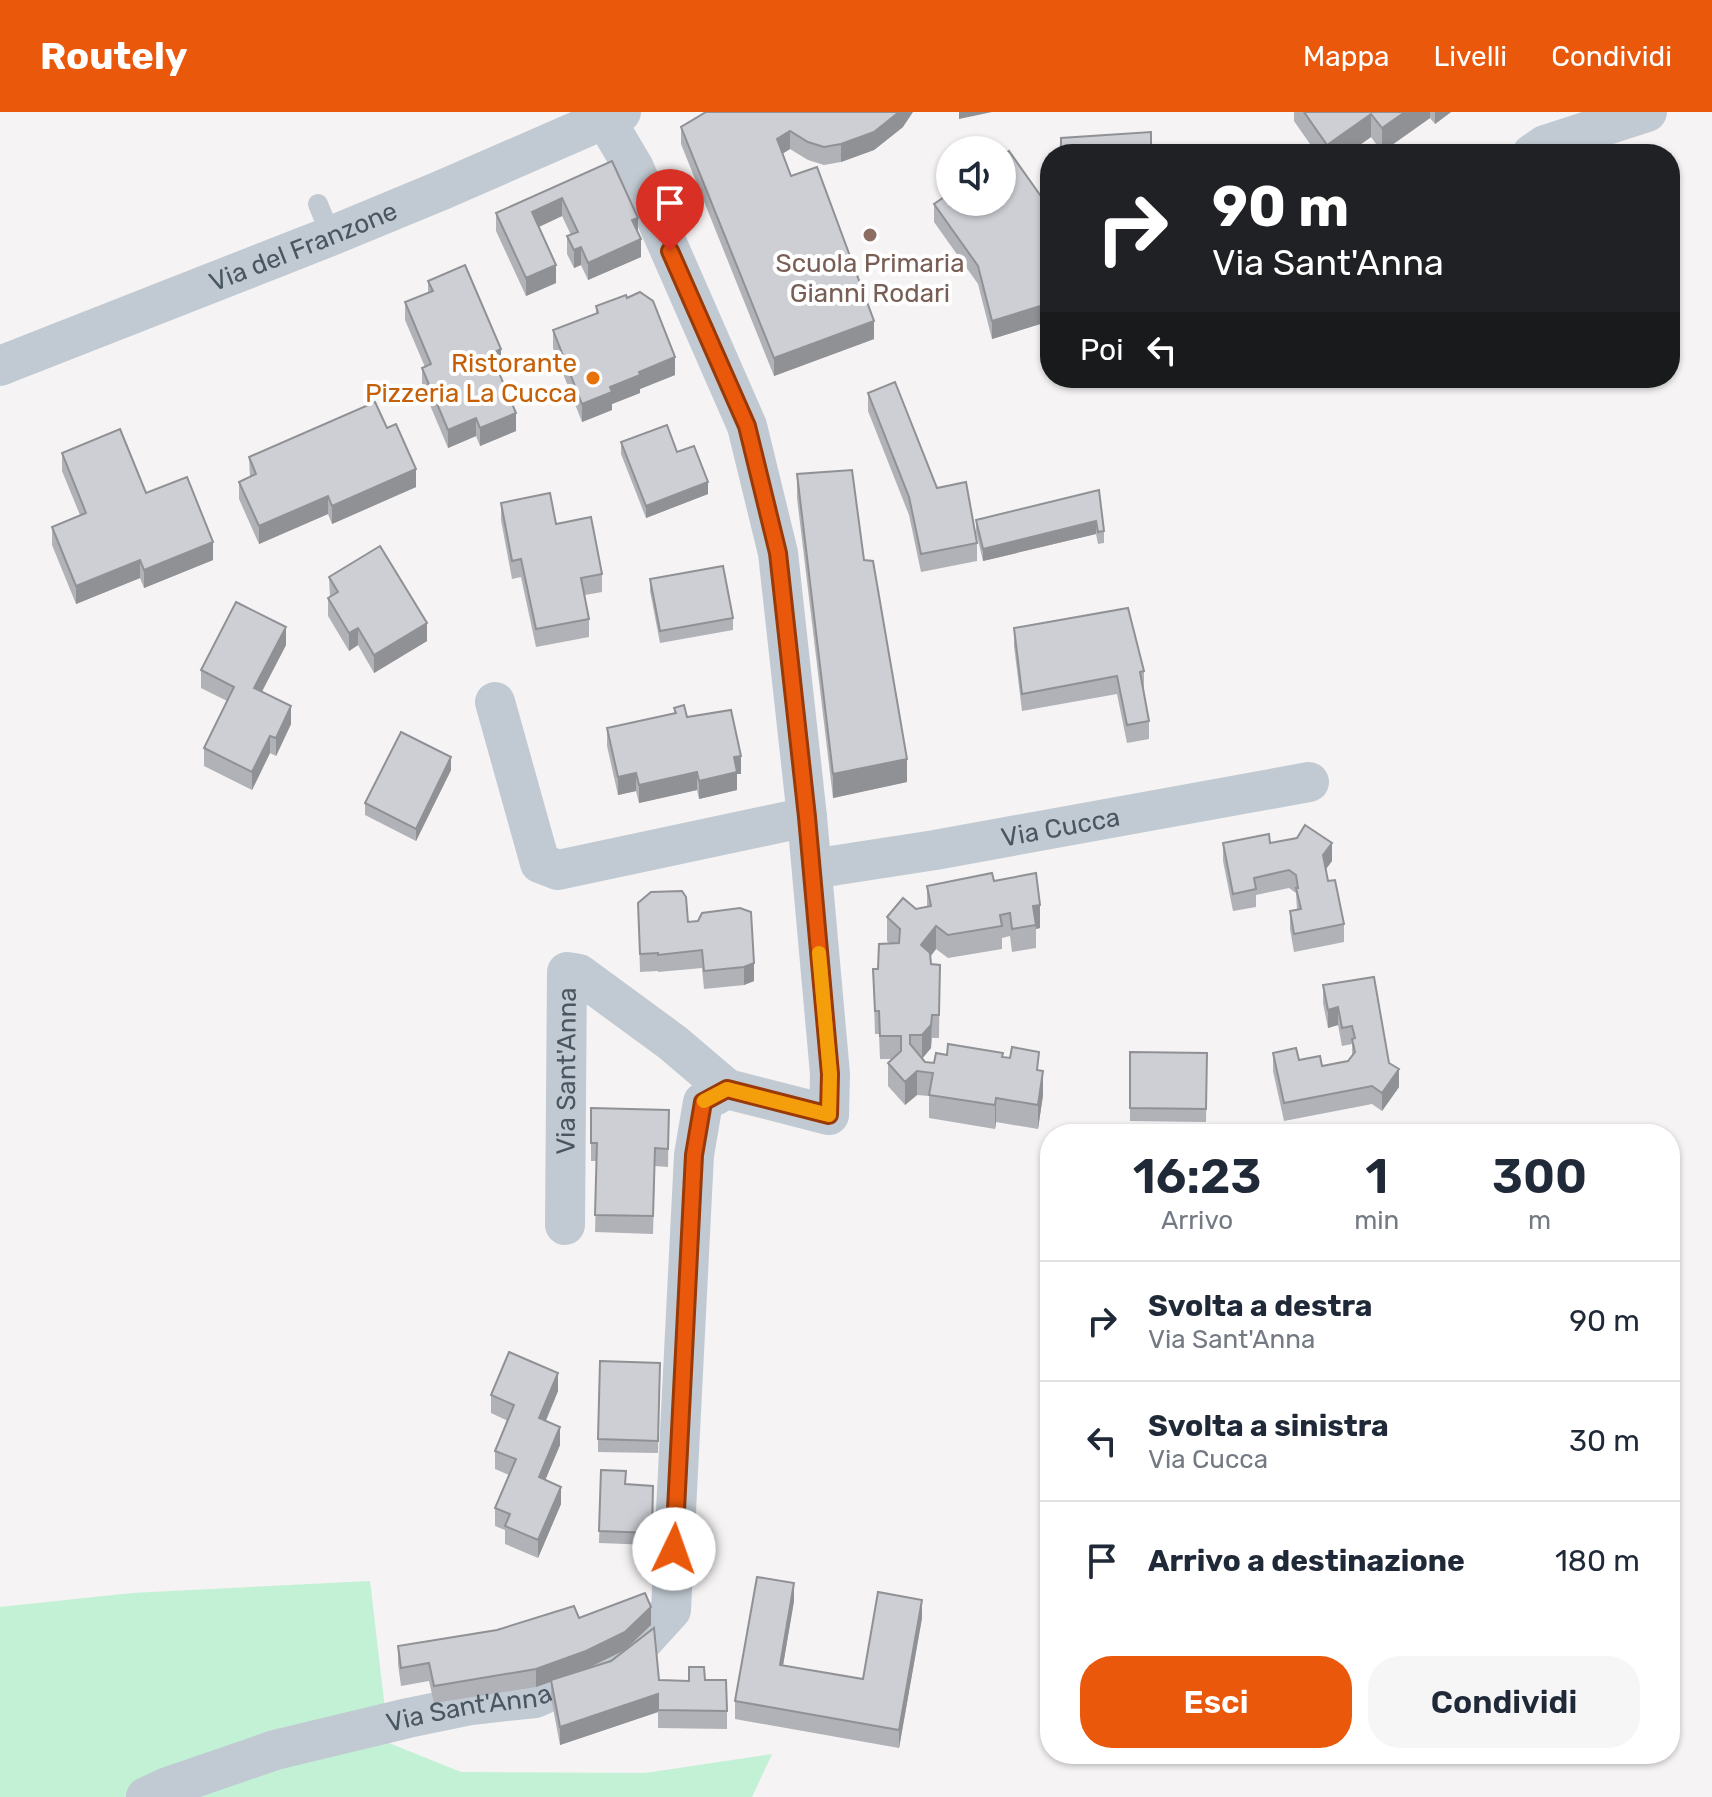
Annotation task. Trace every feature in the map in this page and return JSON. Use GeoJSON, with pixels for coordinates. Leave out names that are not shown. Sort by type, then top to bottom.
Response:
{"type":"FeatureCollection","features":[{"type":"Feature","properties":{"kind":"street"},"geometry":{"type":"LineString","coordinates":[[1548,144],[1647,112]]}},
{"type":"Feature","properties":{"kind":"street"},"geometry":{"type":"LineString","coordinates":[[609,115],[747,426],[778,553],[812,869]]}},
{"type":"Feature","properties":{"kind":"street","name":"Via del Franzone"},"geometry":{"type":"LineString","coordinates":[[0,366],[325,220],[609,115]]}},
{"type":"Feature","properties":{"kind":"street"},"geometry":{"type":"LineString","coordinates":[[495,702],[540,863],[558,870],[807,817]]}},
{"type":"Feature","properties":{"kind":"street","name":"Via Cucca"},"geometry":{"type":"LineString","coordinates":[[812,869],[935,850],[1309,782]]}},
{"type":"Feature","properties":{"kind":"street","name":"Via Sant'Anna"},"geometry":{"type":"LineString","coordinates":[[565,1225],[567,972],[579,974],[591,982],[673,1043],[727,1089],[829,1115],[830,1074],[812,869]]}},
{"type":"Feature","properties":{"kind":"street","name":"Via Sant'Anna"},"geometry":{"type":"LineString","coordinates":[[146,1797],[275,1750],[471,1705],[535,1698],[630,1655],[671,1610],[694,1155],[703,1102],[727,1089]]}},
{"type":"Feature","properties":{"kind":"green space"},"geometry":{"type":"Polygon","coordinates":[[[370,1581],[389,1743],[461,1772],[645,1773],[772,1754],[752,1797],[0,1797],[0,1607],[132,1593],[370,1581]]]}},
{"type":"Feature","properties":{"kind":"building"},"geometry":{"type":"Polygon","coordinates":[[[706,112],[899,112],[874,132],[841,144],[824,147],[790,131],[777,139],[791,176],[817,167],[874,321],[774,358],[681,127],[706,112]]]}},
{"type":"Feature","properties":{"kind":"building"},"geometry":{"type":"Polygon","coordinates":[[[1304,112],[1405,112],[1382,128],[1371,114],[1326,144],[1304,112]]]}},
{"type":"Feature","properties":{"kind":"building"},"geometry":{"type":"Polygon","coordinates":[[[1151,132],[1151,144],[1061,144],[1061,138],[1151,132]]]}},
{"type":"Feature","properties":{"kind":"building"},"geometry":{"type":"Polygon","coordinates":[[[612,161],[638,218],[632,220],[641,239],[588,263],[581,247],[574,250],[567,236],[578,232],[562,198],[532,212],[556,265],[526,278],[496,213],[612,161]]]}},
{"type":"Feature","properties":{"kind":"building"},"geometry":{"type":"Polygon","coordinates":[[[1016,161],[1040,195],[1040,306],[992,321],[978,266],[943,216],[1016,216],[1016,161]]]}},
{"type":"Feature","properties":{"kind":"building"},"geometry":{"type":"Polygon","coordinates":[[[465,265],[501,349],[491,354],[516,413],[480,428],[476,418],[448,430],[422,368],[431,364],[405,302],[433,291],[428,281],[465,265]]]}},
{"type":"Feature","properties":{"kind":"building"},"geometry":{"type":"Polygon","coordinates":[[[640,292],[653,301],[675,357],[639,372],[640,375],[610,387],[612,392],[582,404],[553,330],[598,313],[596,306],[640,292]]]}},
{"type":"Feature","properties":{"kind":"building"},"geometry":{"type":"Polygon","coordinates":[[[895,382],[937,488],[966,482],[977,543],[921,554],[909,497],[868,393],[895,382]]]}},
{"type":"Feature","properties":{"kind":"building"},"geometry":{"type":"Polygon","coordinates":[[[375,402],[387,428],[396,424],[416,469],[332,506],[328,496],[259,526],[239,482],[256,474],[249,457],[375,402]]]}},
{"type":"Feature","properties":{"kind":"building"},"geometry":{"type":"Polygon","coordinates":[[[667,425],[677,452],[694,446],[708,482],[646,506],[621,442],[667,425]]]}},
{"type":"Feature","properties":{"kind":"building"},"geometry":{"type":"Polygon","coordinates":[[[120,429],[146,493],[187,477],[213,542],[144,570],[140,560],[76,586],[52,527],[86,513],[62,453],[120,429]]]}},
{"type":"Feature","properties":{"kind":"building"},"geometry":{"type":"Polygon","coordinates":[[[852,470],[864,560],[873,561],[907,759],[833,774],[797,474],[852,470]]]}},
{"type":"Feature","properties":{"kind":"building"},"geometry":{"type":"Polygon","coordinates":[[[1099,490],[1104,531],[1098,532],[1096,521],[983,549],[976,520],[1099,490]]]}},
{"type":"Feature","properties":{"kind":"building"},"geometry":{"type":"Polygon","coordinates":[[[550,493],[556,524],[591,517],[602,574],[581,578],[589,619],[536,629],[521,559],[512,561],[501,503],[550,493]]]}},
{"type":"Feature","properties":{"kind":"building"},"geometry":{"type":"Polygon","coordinates":[[[380,546],[427,623],[374,655],[358,628],[349,633],[328,598],[338,592],[329,577],[380,546]]]}},
{"type":"Feature","properties":{"kind":"building"},"geometry":{"type":"Polygon","coordinates":[[[723,566],[733,618],[660,631],[650,579],[723,566]]]}},
{"type":"Feature","properties":{"kind":"building"},"geometry":{"type":"Polygon","coordinates":[[[236,602],[286,627],[254,688],[291,706],[276,738],[270,736],[252,772],[204,748],[234,687],[201,670],[236,602]]]}},
{"type":"Feature","properties":{"kind":"building"},"geometry":{"type":"Polygon","coordinates":[[[1128,608],[1144,671],[1140,672],[1149,721],[1127,725],[1117,676],[1022,694],[1014,628],[1128,608]]]}},
{"type":"Feature","properties":{"kind":"building"},"geometry":{"type":"Polygon","coordinates":[[[684,705],[687,717],[731,710],[741,756],[734,757],[737,772],[699,781],[697,772],[639,785],[636,773],[618,777],[607,728],[676,713],[674,708],[684,705]]]}},
{"type":"Feature","properties":{"kind":"building"},"geometry":{"type":"Polygon","coordinates":[[[401,732],[451,757],[416,829],[365,803],[401,732]]]}},
{"type":"Feature","properties":{"kind":"building"},"geometry":{"type":"Polygon","coordinates":[[[1305,825],[1332,843],[1323,855],[1328,881],[1335,880],[1344,924],[1294,934],[1290,911],[1301,909],[1296,875],[1289,870],[1254,878],[1256,889],[1233,894],[1223,843],[1269,834],[1270,843],[1297,838],[1305,825]]]}},
{"type":"Feature","properties":{"kind":"building"},"geometry":{"type":"Polygon","coordinates":[[[992,873],[994,881],[1036,873],[1040,905],[1033,906],[1036,925],[1012,929],[1010,913],[1000,915],[1002,926],[948,935],[936,926],[921,945],[930,953],[931,964],[940,965],[939,1015],[932,1015],[931,1025],[922,1035],[910,1035],[910,1044],[925,1062],[934,1063],[936,1053],[947,1055],[948,1044],[1003,1053],[1002,1057],[1010,1058],[1012,1047],[1039,1052],[1037,1070],[1043,1071],[1038,1105],[996,1098],[995,1105],[929,1095],[933,1073],[917,1071],[905,1082],[888,1063],[901,1051],[901,1036],[880,1036],[879,1011],[875,1011],[873,969],[878,969],[879,944],[899,943],[900,929],[887,917],[903,898],[916,909],[931,906],[927,886],[992,873]]]}},
{"type":"Feature","properties":{"kind":"building"},"geometry":{"type":"Polygon","coordinates":[[[682,891],[686,897],[688,922],[698,921],[702,913],[740,908],[751,912],[754,963],[704,971],[702,950],[640,954],[638,903],[651,892],[682,891]]]}},
{"type":"Feature","properties":{"kind":"building"},"geometry":{"type":"Polygon","coordinates":[[[1374,977],[1389,1063],[1399,1069],[1382,1093],[1372,1086],[1284,1103],[1273,1053],[1296,1048],[1299,1060],[1320,1056],[1322,1066],[1348,1061],[1355,1052],[1352,1026],[1342,1028],[1338,1007],[1328,1010],[1323,985],[1374,977]]]}},
{"type":"Feature","properties":{"kind":"building"},"geometry":{"type":"Polygon","coordinates":[[[1130,1052],[1207,1053],[1206,1109],[1130,1108],[1130,1052]]]}},
{"type":"Feature","properties":{"kind":"building"},"geometry":{"type":"Polygon","coordinates":[[[591,1108],[669,1110],[668,1149],[655,1148],[653,1216],[595,1215],[597,1143],[591,1143],[591,1108]]]}},
{"type":"Feature","properties":{"kind":"building"},"geometry":{"type":"Polygon","coordinates":[[[509,1352],[558,1373],[539,1418],[560,1427],[539,1477],[561,1487],[538,1540],[505,1526],[510,1514],[495,1508],[516,1459],[495,1451],[514,1405],[491,1395],[509,1352]]]}},
{"type":"Feature","properties":{"kind":"building"},"geometry":{"type":"Polygon","coordinates":[[[600,1361],[660,1363],[658,1441],[598,1439],[600,1361]]]}},
{"type":"Feature","properties":{"kind":"building"},"geometry":{"type":"Polygon","coordinates":[[[601,1470],[626,1471],[625,1484],[653,1486],[652,1533],[599,1531],[601,1470]]]}},
{"type":"Feature","properties":{"kind":"building"},"geometry":{"type":"Polygon","coordinates":[[[757,1577],[794,1583],[780,1665],[863,1679],[878,1592],[922,1600],[899,1730],[735,1701],[757,1577]]]}},
{"type":"Feature","properties":{"kind":"building"},"geometry":{"type":"Polygon","coordinates":[[[645,1593],[651,1607],[625,1632],[586,1651],[536,1669],[434,1686],[429,1663],[401,1668],[398,1646],[497,1630],[574,1606],[579,1618],[645,1593]]]}},
{"type":"Feature","properties":{"kind":"building"},"geometry":{"type":"Polygon","coordinates":[[[654,1628],[659,1680],[689,1681],[689,1667],[704,1667],[705,1680],[726,1680],[727,1711],[658,1710],[658,1694],[560,1727],[551,1680],[611,1661],[654,1628]]]}},
{"type":"Feature","properties":{"kind":"slow traffic"},"geometry":{"type":"LineString","coordinates":[[704,1101],[727,1089],[829,1115],[830,1074],[819,953]]}},
{"type":"Feature","properties":{"kind":"place","name":"Scuola Primaria Gianni Rodari"},"geometry":{"type":"Point","coordinates":[870,235]}},
{"type":"Feature","properties":{"kind":"place","name":"Ristorante Pizzeria La Cucca"},"geometry":{"type":"Point","coordinates":[593,378]}},
{"type":"Feature","properties":{"kind":"route"},"geometry":{"type":"LineString","coordinates":[[670,251],[747,426],[778,553],[807,817],[830,1074],[829,1115],[727,1089],[703,1102],[694,1155],[674,1549]]}}]}
